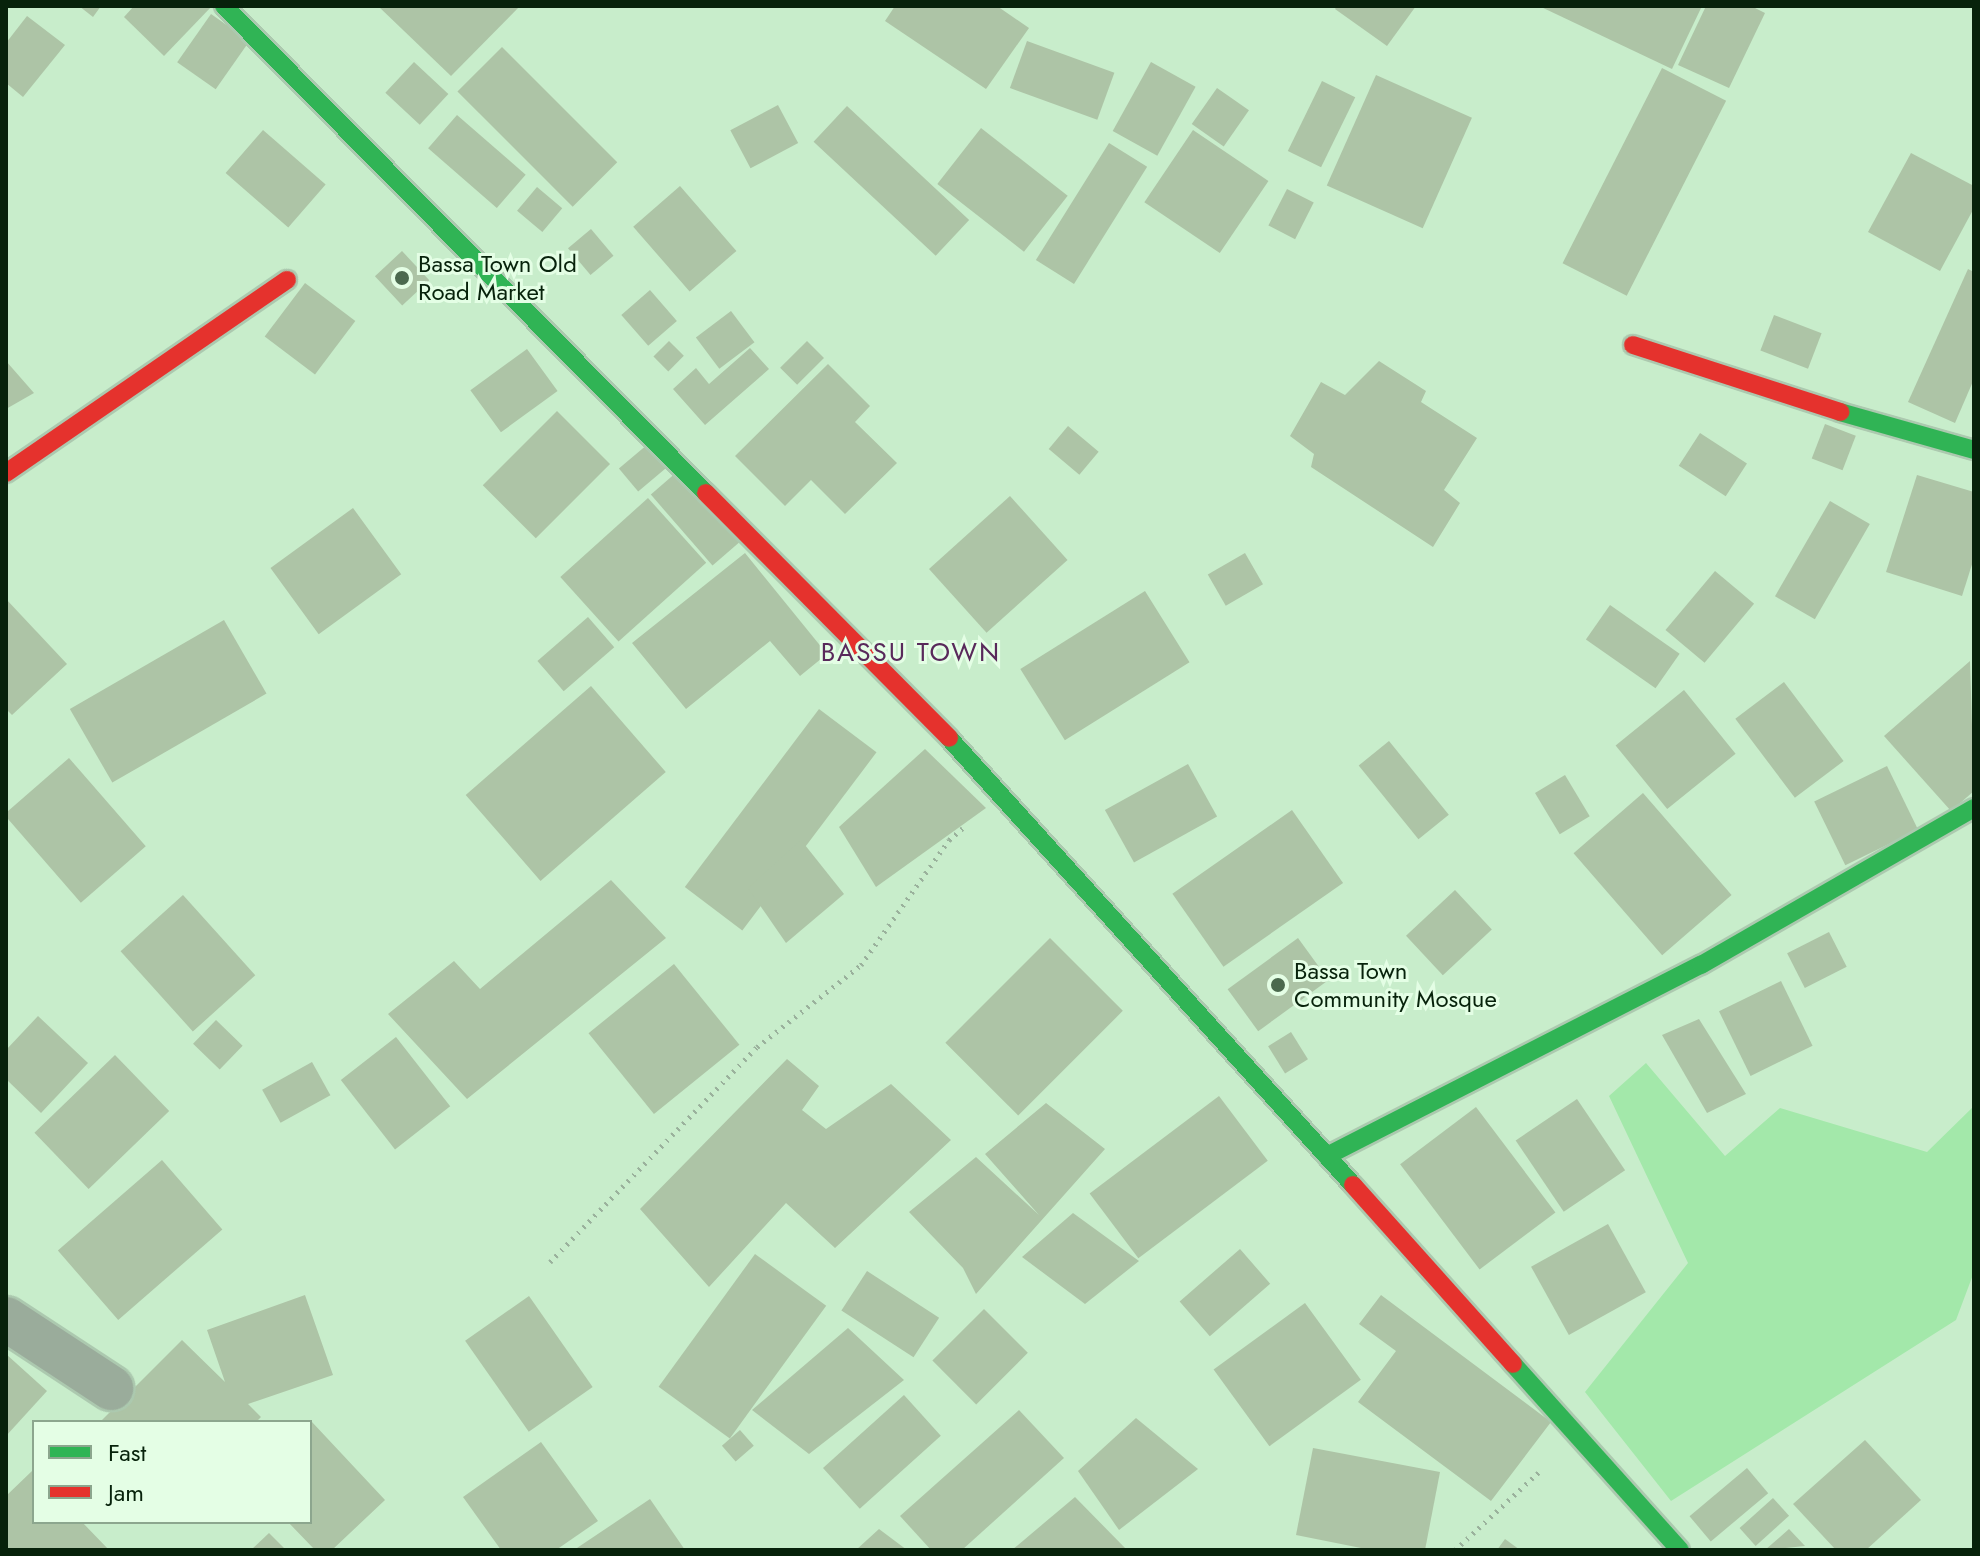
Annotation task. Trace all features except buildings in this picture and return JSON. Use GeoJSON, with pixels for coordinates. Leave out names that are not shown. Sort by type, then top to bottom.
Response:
{"type":"FeatureCollection","features":[{"type":"Feature","properties":{"kind":"street"},"geometry":{"type":"LineString","coordinates":[[224,6],[1003,793],[1680,1550]]}},
{"type":"Feature","properties":{"kind":"street"},"geometry":{"type":"LineString","coordinates":[[6,473],[287,280]]}},
{"type":"Feature","properties":{"kind":"street"},"geometry":{"type":"LineString","coordinates":[[1633,345],[1892,429],[1974,450]]}},
{"type":"Feature","properties":{"kind":"street"},"geometry":{"type":"LineString","coordinates":[[1327,1156],[1701,965],[1974,808]]}},
{"type":"Feature","properties":{"kind":"street"},"geometry":{"type":"LineString","coordinates":[[6,1319],[111,1388]]}},
{"type":"Feature","properties":{"kind":"path"},"geometry":{"type":"LineString","coordinates":[[550,1262],[757,1047],[861,965],[949,840],[1003,793]]}},
{"type":"Feature","properties":{"kind":"path"},"geometry":{"type":"LineString","coordinates":[[1455,1550],[1576,1433]]}},
{"type":"Feature","properties":{"kind":"green space"},"geometry":{"type":"Polygon","coordinates":[[[1646,1063],[1725,1156],[1780,1108],[1927,1152],[1974,1106],[1974,1272],[1956,1320],[1671,1501],[1585,1392],[1688,1263],[1609,1096],[1646,1063]]]}},
{"type":"Feature","properties":{"kind":"traffic: fast"},"geometry":{"type":"LineString","coordinates":[[224,6],[706,493]]}},
{"type":"Feature","properties":{"kind":"traffic: fast"},"geometry":{"type":"LineString","coordinates":[[1840,412],[1974,450]]}},
{"type":"Feature","properties":{"kind":"traffic: fast"},"geometry":{"type":"LineString","coordinates":[[949,738],[1353,1185]]}},
{"type":"Feature","properties":{"kind":"traffic: fast"},"geometry":{"type":"LineString","coordinates":[[1327,1156],[1701,965],[1974,808]]}},
{"type":"Feature","properties":{"kind":"traffic: fast"},"geometry":{"type":"LineString","coordinates":[[1513,1364],[1680,1550]]}},
{"type":"Feature","properties":{"kind":"traffic: jam"},"geometry":{"type":"LineString","coordinates":[[6,473],[287,280]]}},
{"type":"Feature","properties":{"kind":"traffic: jam"},"geometry":{"type":"LineString","coordinates":[[1633,345],[1840,412]]}},
{"type":"Feature","properties":{"kind":"traffic: jam"},"geometry":{"type":"LineString","coordinates":[[706,493],[949,738]]}},
{"type":"Feature","properties":{"kind":"traffic: jam"},"geometry":{"type":"LineString","coordinates":[[1353,1185],[1513,1364]]}},
{"type":"Feature","properties":{"kind":"place","name":"Bassa Town Old Road Market"},"geometry":{"type":"Point","coordinates":[402,278]}},
{"type":"Feature","properties":{"kind":"place","name":"Bassa Town Community Mosque"},"geometry":{"type":"Point","coordinates":[1278,985]}},
{"type":"Feature","properties":{"kind":"district","name":"BASSU TOWN"},"geometry":{"type":"Point","coordinates":[911,653]}}]}
